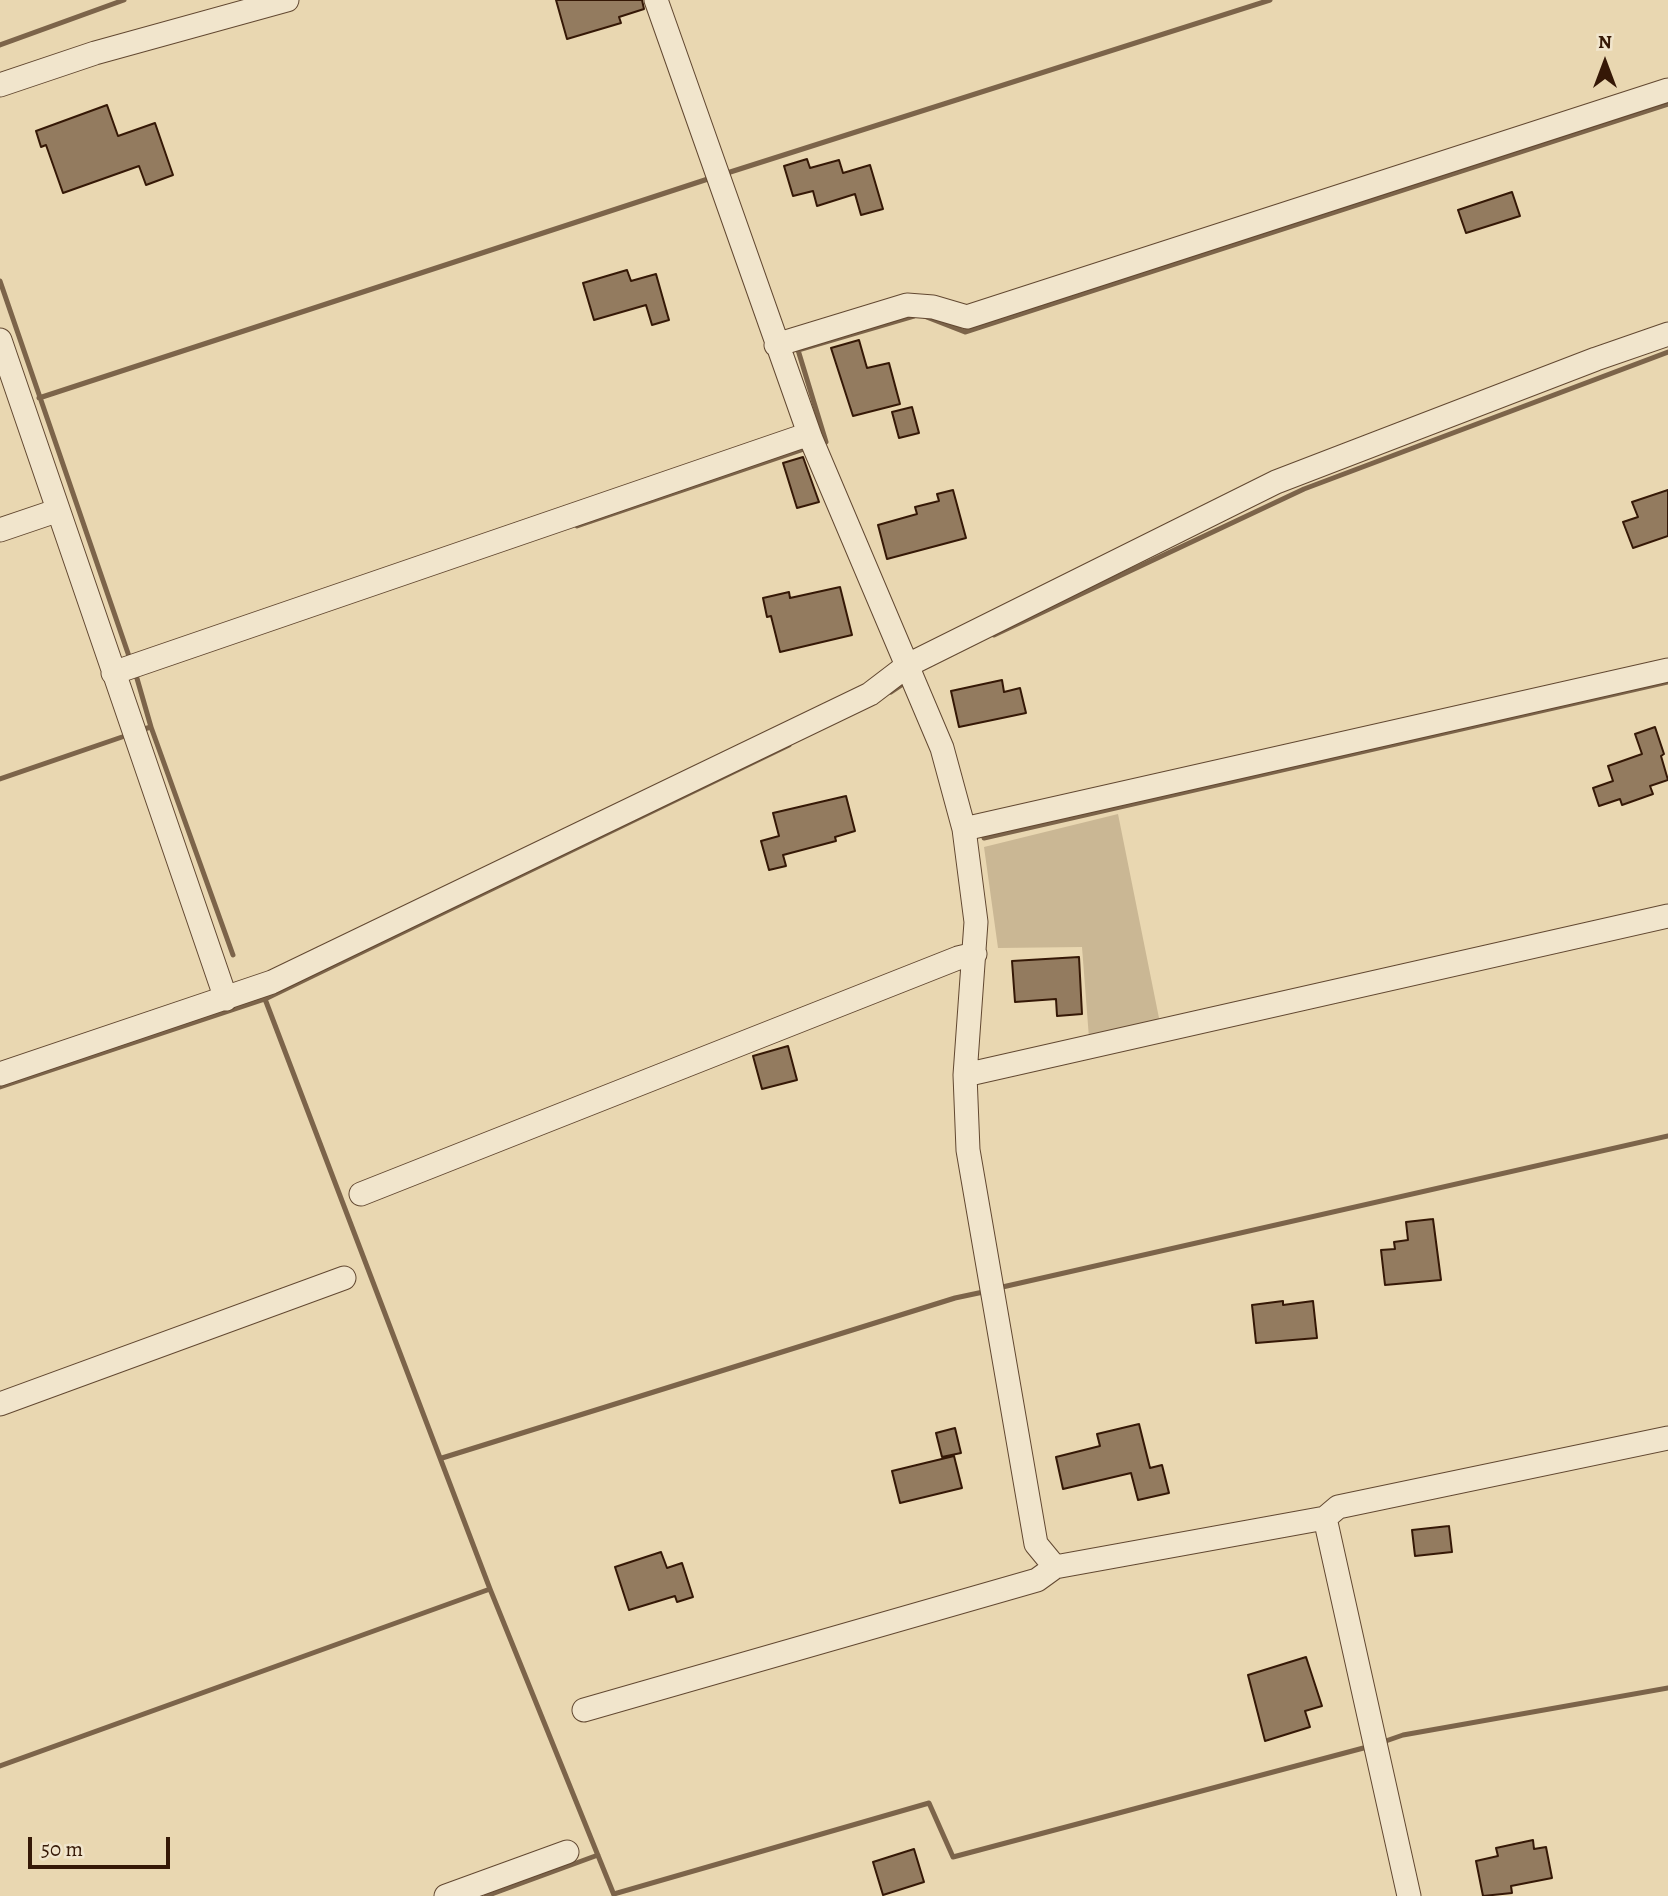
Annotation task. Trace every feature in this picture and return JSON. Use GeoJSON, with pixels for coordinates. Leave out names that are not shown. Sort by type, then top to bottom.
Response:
{"type":"FeatureCollection","features":[{"type":"Feature","properties":{"kind":"street"},"geometry":{"type":"LineString","coordinates":[[0,85],[95,53],[287,0]]}},
{"type":"Feature","properties":{"kind":"street"},"geometry":{"type":"LineString","coordinates":[[656,0],[776,345],[813,442],[942,748],[964,829],[973,891],[975,954],[965,1075],[968,1150],[1036,1544],[1055,1567]]}},
{"type":"Feature","properties":{"kind":"street"},"geometry":{"type":"LineString","coordinates":[[776,345],[908,305],[933,307],[967,317],[1668,90]]}},
{"type":"Feature","properties":{"kind":"street"},"geometry":{"type":"LineString","coordinates":[[0,1074],[272,982],[911,674],[1276,482],[1668,334]]}},
{"type":"Feature","properties":{"kind":"street"},"geometry":{"type":"LineString","coordinates":[[0,340],[56,511],[126,669],[226,999]]}},
{"type":"Feature","properties":{"kind":"street"},"geometry":{"type":"LineString","coordinates":[[126,669],[813,442]]}},
{"type":"Feature","properties":{"kind":"street"},"geometry":{"type":"LineString","coordinates":[[0,530],[56,511]]}},
{"type":"Feature","properties":{"kind":"street"},"geometry":{"type":"LineString","coordinates":[[964,829],[1668,670]]}},
{"type":"Feature","properties":{"kind":"street"},"geometry":{"type":"LineString","coordinates":[[965,1075],[1668,916]]}},
{"type":"Feature","properties":{"kind":"street"},"geometry":{"type":"LineString","coordinates":[[361,1194],[958,958],[975,954]]}},
{"type":"Feature","properties":{"kind":"street"},"geometry":{"type":"LineString","coordinates":[[0,1404],[344,1278]]}},
{"type":"Feature","properties":{"kind":"street"},"geometry":{"type":"LineString","coordinates":[[584,1710],[1037,1580],[1055,1567],[1325,1518],[1338,1507],[1668,1438]]}},
{"type":"Feature","properties":{"kind":"street"},"geometry":{"type":"LineString","coordinates":[[1325,1518],[1409,1896]]}},
{"type":"Feature","properties":{"kind":"street"},"geometry":{"type":"LineString","coordinates":[[446,1896],[567,1852]]}},
{"type":"Feature","properties":{"kind":"shaded area"},"geometry":{"type":"Polygon","coordinates":[[[1118,814],[1160,1023],[1089,1038],[1082,947],[998,948],[984,847],[1118,814]]]}},
{"type":"Feature","properties":{"kind":"building"},"geometry":{"type":"Polygon","coordinates":[[[556,0],[642,0],[644,9],[619,17],[621,23],[567,39],[556,0]]]}},
{"type":"Feature","properties":{"kind":"building"},"geometry":{"type":"Polygon","coordinates":[[[107,105],[118,136],[155,123],[173,175],[146,185],[139,166],[63,193],[46,145],[41,147],[36,131],[107,105]]]}},
{"type":"Feature","properties":{"kind":"building"},"geometry":{"type":"Polygon","coordinates":[[[807,159],[810,168],[839,160],[843,173],[870,165],[883,209],[861,215],[855,194],[817,206],[813,191],[793,196],[784,166],[807,159]]]}},
{"type":"Feature","properties":{"kind":"building"},"geometry":{"type":"Polygon","coordinates":[[[1512,192],[1520,216],[1466,233],[1458,210],[1512,192]]]}},
{"type":"Feature","properties":{"kind":"building"},"geometry":{"type":"Polygon","coordinates":[[[627,270],[631,281],[656,274],[669,320],[652,325],[646,305],[594,320],[583,283],[627,270]]]}},
{"type":"Feature","properties":{"kind":"building"},"geometry":{"type":"Polygon","coordinates":[[[859,340],[867,368],[889,363],[900,404],[853,416],[831,348],[859,340]]]}},
{"type":"Feature","properties":{"kind":"building"},"geometry":{"type":"Polygon","coordinates":[[[912,407],[919,433],[899,438],[892,412],[912,407]]]}},
{"type":"Feature","properties":{"kind":"building"},"geometry":{"type":"Polygon","coordinates":[[[803,457],[819,502],[797,508],[783,463],[803,457]]]}},
{"type":"Feature","properties":{"kind":"building"},"geometry":{"type":"Polygon","coordinates":[[[953,490],[966,538],[887,559],[878,525],[917,514],[915,507],[939,501],[937,494],[953,490]]]}},
{"type":"Feature","properties":{"kind":"building"},"geometry":{"type":"Polygon","coordinates":[[[1668,490],[1668,536],[1633,548],[1623,522],[1638,517],[1632,502],[1668,490]]]}},
{"type":"Feature","properties":{"kind":"building"},"geometry":{"type":"Polygon","coordinates":[[[840,587],[852,635],[780,652],[771,616],[767,617],[763,598],[789,592],[790,598],[840,587]]]}},
{"type":"Feature","properties":{"kind":"building"},"geometry":{"type":"Polygon","coordinates":[[[1002,680],[1004,692],[1020,688],[1026,713],[959,727],[951,691],[1002,680]]]}},
{"type":"Feature","properties":{"kind":"building"},"geometry":{"type":"Polygon","coordinates":[[[1655,727],[1664,754],[1661,756],[1668,780],[1650,786],[1653,794],[1622,805],[1620,799],[1599,806],[1593,788],[1613,781],[1608,766],[1642,754],[1635,734],[1655,727]]]}},
{"type":"Feature","properties":{"kind":"building"},"geometry":{"type":"Polygon","coordinates":[[[846,796],[855,831],[835,837],[836,841],[783,855],[786,866],[769,870],[761,841],[779,836],[773,813],[846,796]]]}},
{"type":"Feature","properties":{"kind":"building"},"geometry":{"type":"Polygon","coordinates":[[[1079,957],[1082,1014],[1057,1016],[1056,999],[1015,1002],[1012,961],[1079,957]]]}},
{"type":"Feature","properties":{"kind":"building"},"geometry":{"type":"Polygon","coordinates":[[[788,1046],[797,1080],[762,1089],[753,1056],[788,1046]]]}},
{"type":"Feature","properties":{"kind":"building"},"geometry":{"type":"Polygon","coordinates":[[[1433,1219],[1441,1280],[1385,1285],[1381,1250],[1395,1249],[1394,1242],[1408,1240],[1406,1222],[1433,1219]]]}},
{"type":"Feature","properties":{"kind":"building"},"geometry":{"type":"Polygon","coordinates":[[[1283,1301],[1283,1305],[1313,1301],[1317,1338],[1256,1343],[1252,1305],[1283,1301]]]}},
{"type":"Feature","properties":{"kind":"building"},"geometry":{"type":"Polygon","coordinates":[[[1139,1424],[1150,1468],[1162,1465],[1169,1493],[1138,1500],[1131,1473],[1063,1489],[1056,1457],[1100,1446],[1097,1434],[1139,1424]]]}},
{"type":"Feature","properties":{"kind":"building"},"geometry":{"type":"Polygon","coordinates":[[[955,1428],[961,1453],[942,1457],[936,1433],[955,1428]]]}},
{"type":"Feature","properties":{"kind":"building"},"geometry":{"type":"Polygon","coordinates":[[[954,1456],[962,1488],[900,1503],[892,1471],[954,1456]]]}},
{"type":"Feature","properties":{"kind":"building"},"geometry":{"type":"Polygon","coordinates":[[[1449,1526],[1452,1552],[1415,1556],[1412,1530],[1449,1526]]]}},
{"type":"Feature","properties":{"kind":"building"},"geometry":{"type":"Polygon","coordinates":[[[661,1552],[667,1568],[682,1563],[693,1597],[677,1602],[675,1596],[629,1610],[615,1567],[661,1552]]]}},
{"type":"Feature","properties":{"kind":"building"},"geometry":{"type":"Polygon","coordinates":[[[1306,1657],[1322,1706],[1305,1711],[1310,1727],[1265,1741],[1248,1675],[1306,1657]]]}},
{"type":"Feature","properties":{"kind":"building"},"geometry":{"type":"Polygon","coordinates":[[[1533,1840],[1534,1849],[1546,1847],[1552,1878],[1511,1886],[1512,1893],[1483,1896],[1476,1861],[1498,1856],[1496,1848],[1533,1840]]]}},
{"type":"Feature","properties":{"kind":"building"},"geometry":{"type":"Polygon","coordinates":[[[914,1849],[924,1882],[883,1895],[873,1862],[914,1849]]]}},
{"type":"Feature","properties":{"kind":"waterway"},"geometry":{"type":"LineString","coordinates":[[0,45],[124,0]]}},
{"type":"Feature","properties":{"kind":"waterway"},"geometry":{"type":"LineString","coordinates":[[724,174],[1270,0]]}},
{"type":"Feature","properties":{"kind":"waterway"},"geometry":{"type":"LineString","coordinates":[[924,316],[965,332],[1668,104]]}},
{"type":"Feature","properties":{"kind":"waterway"},"geometry":{"type":"LineString","coordinates":[[39,398],[711,178]]}},
{"type":"Feature","properties":{"kind":"waterway"},"geometry":{"type":"LineString","coordinates":[[0,281],[131,662]]}},
{"type":"Feature","properties":{"kind":"waterway"},"geometry":{"type":"LineString","coordinates":[[819,444],[826,442],[798,350],[914,316]]}},
{"type":"Feature","properties":{"kind":"waterway"},"geometry":{"type":"LineString","coordinates":[[994,635],[1304,489],[1668,352]]}},
{"type":"Feature","properties":{"kind":"waterway"},"geometry":{"type":"LineString","coordinates":[[577,526],[810,447]]}},
{"type":"Feature","properties":{"kind":"waterway"},"geometry":{"type":"LineString","coordinates":[[140,673],[136,675],[151,727],[144,729]]}},
{"type":"Feature","properties":{"kind":"waterway"},"geometry":{"type":"LineString","coordinates":[[891,692],[909,680]]}},
{"type":"Feature","properties":{"kind":"waterway"},"geometry":{"type":"LineString","coordinates":[[984,838],[1668,682]]}},
{"type":"Feature","properties":{"kind":"waterway"},"geometry":{"type":"LineString","coordinates":[[151,727],[233,955]]}},
{"type":"Feature","properties":{"kind":"waterway"},"geometry":{"type":"LineString","coordinates":[[0,779],[122,737]]}},
{"type":"Feature","properties":{"kind":"waterway"},"geometry":{"type":"LineString","coordinates":[[0,1087],[265,999],[789,745]]}},
{"type":"Feature","properties":{"kind":"waterway"},"geometry":{"type":"LineString","coordinates":[[265,999],[490,1589]]}},
{"type":"Feature","properties":{"kind":"waterway"},"geometry":{"type":"LineString","coordinates":[[998,1288],[1668,1136]]}},
{"type":"Feature","properties":{"kind":"waterway"},"geometry":{"type":"LineString","coordinates":[[442,1458],[955,1298],[988,1291]]}},
{"type":"Feature","properties":{"kind":"waterway"},"geometry":{"type":"LineString","coordinates":[[0,1766],[490,1589],[614,1895]]}},
{"type":"Feature","properties":{"kind":"waterway"},"geometry":{"type":"LineString","coordinates":[[1380,1743],[1403,1735],[1668,1688]]}},
{"type":"Feature","properties":{"kind":"waterway"},"geometry":{"type":"LineString","coordinates":[[614,1894],[929,1803],[953,1857],[1371,1746]]}},
{"type":"Feature","properties":{"kind":"waterway"},"geometry":{"type":"LineString","coordinates":[[486,1896],[598,1855]]}}]}
